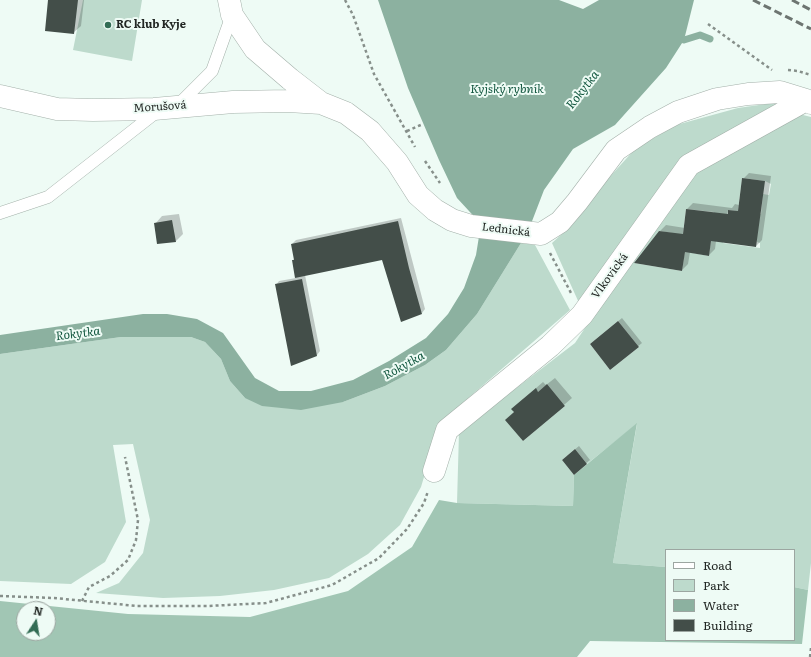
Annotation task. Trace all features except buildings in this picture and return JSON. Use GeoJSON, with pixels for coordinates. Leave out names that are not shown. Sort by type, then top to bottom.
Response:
{"type":"FeatureCollection","features":[{"type":"Feature","properties":{"kind":"street","name":"Lednická"},"geometry":{"type":"LineString","coordinates":[[231,8],[255,48],[290,79],[322,103],[346,114],[370,131],[397,162],[418,195],[434,210],[452,220],[471,226],[541,234],[560,222],[616,150],[650,127],[678,112],[717,99],[748,94],[780,92],[808,102]]}},
{"type":"Feature","properties":{"kind":"street","name":"Morušová"},"geometry":{"type":"LineString","coordinates":[[0,96],[57,108],[93,110],[154,109],[233,102],[322,103]]}},
{"type":"Feature","properties":{"kind":"street","name":"Vlkovická"},"geometry":{"type":"LineString","coordinates":[[434,471],[447,430],[550,346],[582,315],[689,165],[808,102]]}},
{"type":"Feature","properties":{"kind":"lane"},"geometry":{"type":"LineString","coordinates":[[177,107],[212,71],[231,8]]}},
{"type":"Feature","properties":{"kind":"lane"},"geometry":{"type":"LineString","coordinates":[[0,213],[48,197],[154,114],[154,109]]}},
{"type":"Feature","properties":{"kind":"path"},"geometry":{"type":"LineString","coordinates":[[345,0],[353,15],[374,74],[415,148]]}},
{"type":"Feature","properties":{"kind":"path"},"geometry":{"type":"LineString","coordinates":[[708,24],[772,70],[780,92]]}},
{"type":"Feature","properties":{"kind":"path"},"geometry":{"type":"LineString","coordinates":[[406,131],[423,124]]}},
{"type":"Feature","properties":{"kind":"path"},"geometry":{"type":"LineString","coordinates":[[424,160],[442,185]]}},
{"type":"Feature","properties":{"kind":"path"},"geometry":{"type":"LineString","coordinates":[[554,261],[582,315]]}},
{"type":"Feature","properties":{"kind":"path"},"geometry":{"type":"LineString","coordinates":[[82,601],[88,587],[110,576],[128,560],[136,540],[138,520],[125,457]]}},
{"type":"Feature","properties":{"kind":"path"},"geometry":{"type":"LineString","coordinates":[[0,596],[54,598],[137,606],[208,606],[266,603],[332,585],[379,558],[407,529],[424,503],[434,471]]}},
{"type":"Feature","properties":{"kind":"path"},"geometry":{"type":"LineString","coordinates":[[810,657],[811,648]]}},
{"type":"Feature","properties":{"kind":"green space","name":"RC klub Kyje"},"geometry":{"type":"Polygon","coordinates":[[[83,0],[142,0],[132,61],[73,50],[83,0]]]}},
{"type":"Feature","properties":{"kind":"green space"},"geometry":{"type":"Polygon","coordinates":[[[780,102],[698,148],[579,303],[552,243],[573,224],[597,191],[635,149],[676,125],[738,108],[780,102]]]}},
{"type":"Feature","properties":{"kind":"green space"},"geometry":{"type":"Polygon","coordinates":[[[799,114],[811,117],[811,563],[808,590],[795,587],[795,549],[665,549],[665,567],[613,563],[637,424],[587,464],[575,449],[562,460],[574,475],[573,506],[457,503],[459,432],[575,343],[692,167],[799,114]],[[742,178],[738,211],[728,210],[723,243],[760,248],[760,243],[757,242],[757,238],[738,235],[741,211],[761,214],[763,194],[769,195],[771,184],[765,181],[742,178]],[[686,209],[682,241],[694,243],[693,253],[709,256],[714,212],[686,209]],[[659,231],[634,263],[682,271],[686,243],[671,241],[672,233],[659,231]],[[618,321],[590,344],[610,370],[639,347],[618,321]],[[547,384],[538,392],[535,389],[512,409],[514,412],[506,420],[523,441],[565,406],[547,384]]]}},
{"type":"Feature","properties":{"kind":"green space"},"geometry":{"type":"Polygon","coordinates":[[[521,243],[535,245],[570,310],[444,419],[438,430],[421,487],[400,525],[368,554],[329,578],[274,590],[220,596],[163,598],[96,593],[119,583],[143,553],[150,520],[133,444],[113,445],[126,522],[105,562],[71,584],[0,581],[0,354],[121,337],[191,337],[205,342],[221,359],[230,381],[245,398],[343,402],[385,386],[425,365],[446,350],[477,314],[521,243]]]}},
{"type":"Feature","properties":{"kind":"shaded area"},"geometry":{"type":"Polygon","coordinates":[[[637,423],[613,563],[665,567],[665,641],[795,641],[795,587],[808,590],[802,644],[590,641],[577,657],[0,657],[0,601],[16,603],[16,641],[56,641],[56,607],[128,614],[250,617],[348,591],[412,547],[439,500],[457,503],[573,506],[574,475],[637,423]]]}},
{"type":"Feature","properties":{"kind":"water","name":"Kyjský rybník"},"geometry":{"type":"Polygon","coordinates":[[[378,0],[559,0],[583,9],[599,0],[694,0],[684,40],[666,68],[615,125],[573,149],[544,190],[529,229],[524,230],[521,243],[477,314],[446,350],[425,365],[385,386],[343,402],[301,410],[262,406],[245,398],[230,381],[221,359],[205,342],[191,337],[121,337],[0,354],[0,335],[143,314],[167,314],[197,319],[223,333],[255,378],[279,391],[311,391],[353,380],[389,361],[426,338],[448,314],[464,288],[476,255],[481,224],[457,198],[439,160],[408,88],[378,0]]]}},
{"type":"Feature","properties":{"kind":"waterway"},"geometry":{"type":"LineString","coordinates":[[684,40],[700,35],[710,39]]}},
{"type":"Feature","properties":{"kind":"railway"},"geometry":{"type":"LineString","coordinates":[[753,0],[811,29]]}},
{"type":"Feature","properties":{"kind":"railway"},"geometry":{"type":"LineString","coordinates":[[792,0],[811,10]]}},
{"type":"Feature","properties":{"kind":"place","name":"RC klub Kyje"},"geometry":{"type":"Point","coordinates":[108,25]}},
{"type":"Feature","properties":{"kind":"water label","name":"Rokytka"},"geometry":{"type":"Point","coordinates":[583,90]}},
{"type":"Feature","properties":{"kind":"water label","name":"Rokytka"},"geometry":{"type":"Point","coordinates":[78,334]}},
{"type":"Feature","properties":{"kind":"water label","name":"Rokytka"},"geometry":{"type":"Point","coordinates":[404,366]}}]}
